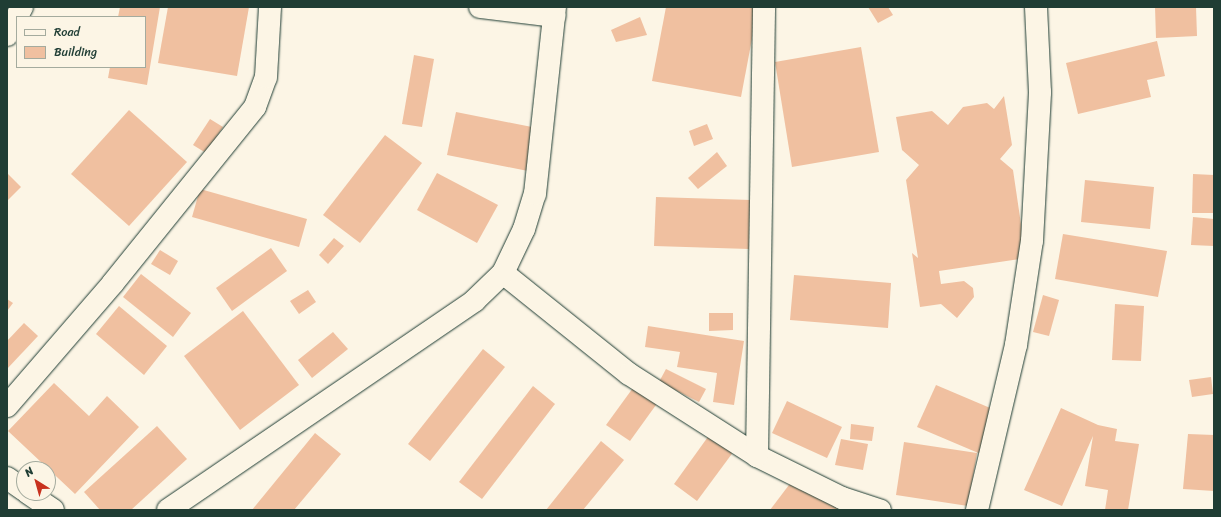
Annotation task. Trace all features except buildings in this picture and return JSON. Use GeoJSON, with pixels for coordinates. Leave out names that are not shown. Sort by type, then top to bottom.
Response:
{"type":"FeatureCollection","features":[{"type":"Feature","properties":{"kind":"street"},"geometry":{"type":"LineString","coordinates":[[17,16],[22,7]]}},
{"type":"Feature","properties":{"kind":"street"},"geometry":{"type":"LineString","coordinates":[[7,406],[113,283],[255,107],[266,77],[270,7]]}},
{"type":"Feature","properties":{"kind":"street"},"geometry":{"type":"LineString","coordinates":[[168,510],[474,301],[503,274],[524,230],[535,194],[554,12],[480,7]]}},
{"type":"Feature","properties":{"kind":"street"},"geometry":{"type":"LineString","coordinates":[[757,456],[764,7]]}},
{"type":"Feature","properties":{"kind":"street"},"geometry":{"type":"LineString","coordinates":[[977,510],[1016,345],[1032,241],[1040,92],[1036,7]]}},
{"type":"Feature","properties":{"kind":"street"},"geometry":{"type":"LineString","coordinates":[[7,35],[16,18]]}},
{"type":"Feature","properties":{"kind":"street"},"geometry":{"type":"LineString","coordinates":[[503,274],[628,374],[757,456],[842,498],[880,510]]}},
{"type":"Feature","properties":{"kind":"street"},"geometry":{"type":"LineString","coordinates":[[7,478],[16,484]]}},
{"type":"Feature","properties":{"kind":"street"},"geometry":{"type":"LineString","coordinates":[[39,501],[52,510]]}}]}
